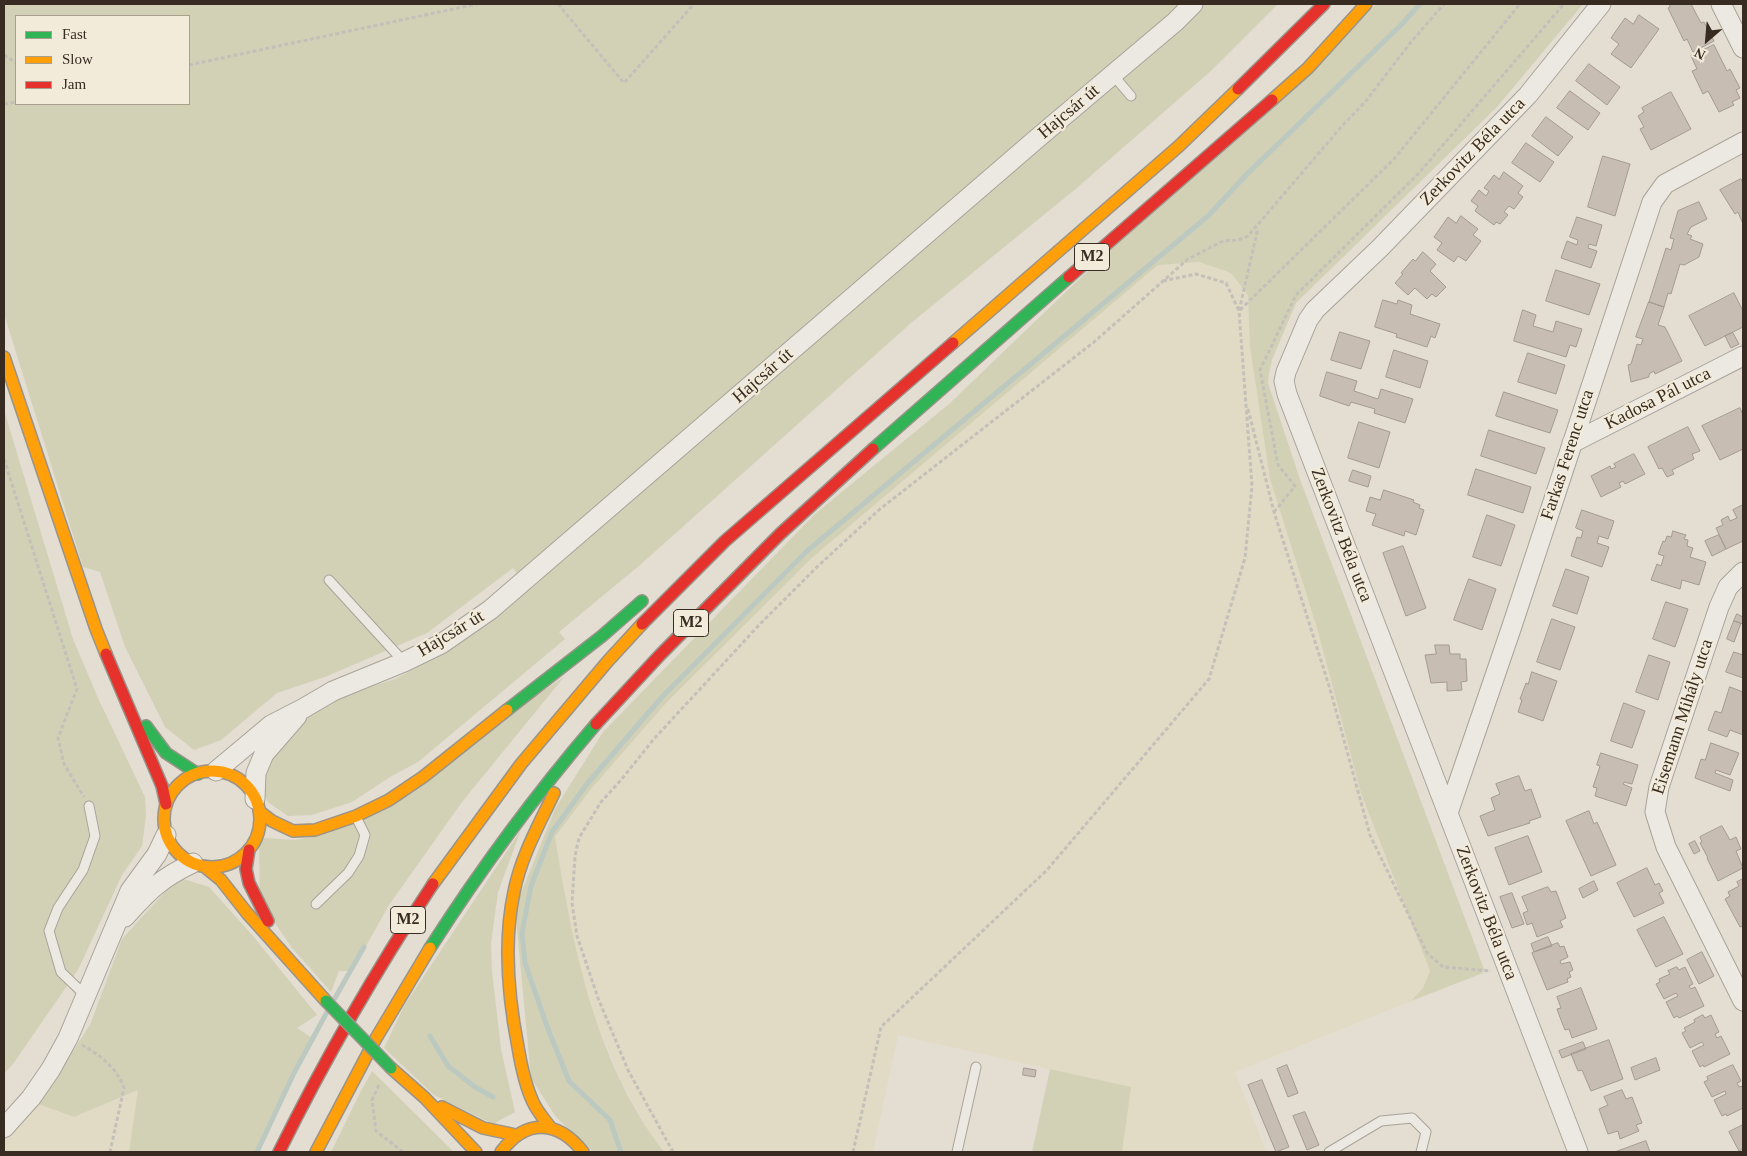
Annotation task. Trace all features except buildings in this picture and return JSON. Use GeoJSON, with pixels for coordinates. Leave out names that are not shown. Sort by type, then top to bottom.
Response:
{"type":"FeatureCollection","features":[{"type":"Feature","properties":{"kind":"main road","name":"M2"},"geometry":{"type":"LineString","coordinates":[[280,1152],[312,1085],[355,1007],[400,932],[451,856],[520,764],[573,700],[646,620],[724,541],[1179,146],[1324,4]]}},
{"type":"Feature","properties":{"kind":"main road","name":"M2"},"geometry":{"type":"LineString","coordinates":[[316,1152],[374,1040],[429,948],[472,884],[511,830],[576,748],[676,638],[811,504],[1308,68],[1366,4]]}},
{"type":"Feature","properties":{"kind":"main road"},"geometry":{"type":"LineString","coordinates":[[4,357],[96,629],[162,786],[166,804]]}},
{"type":"Feature","properties":{"kind":"main road"},"geometry":{"type":"LineString","coordinates":[[670,580],[724,541]]}},
{"type":"Feature","properties":{"kind":"main road"},"geometry":{"type":"LineString","coordinates":[[120,686],[153,737],[166,753],[207,772],[232,776],[246,785],[257,805],[272,821],[293,831],[314,830],[356,816],[389,800],[423,777],[550,674],[602,636],[655,591]]}},
{"type":"Feature","properties":{"kind":"main road"},"geometry":{"type":"LineString","coordinates":[[550,1127],[532,1102],[520,1061],[511,1010],[507,958],[508,933],[517,880],[529,846],[576,748]]}},
{"type":"Feature","properties":{"kind":"main road"},"geometry":{"type":"LineString","coordinates":[[207,772],[184,780],[173,791],[166,804],[164,815],[166,835],[177,852],[221,880],[247,913],[326,1001],[392,1068],[425,1098],[476,1152]]}},
{"type":"Feature","properties":{"kind":"main road"},"geometry":{"type":"LineString","coordinates":[[257,805],[260,825],[256,838],[249,850],[246,869],[249,884],[257,902],[286,955]]}},
{"type":"Feature","properties":{"kind":"main road"},"geometry":{"type":"LineString","coordinates":[[199,865],[222,866],[236,860],[249,850]]}},
{"type":"Feature","properties":{"kind":"main road"},"geometry":{"type":"LineString","coordinates":[[425,1098],[482,1128],[516,1134]]}},
{"type":"Feature","properties":{"kind":"main road"},"geometry":{"type":"LineString","coordinates":[[501,1152],[505,1144],[516,1134],[532,1128],[550,1127],[565,1133],[577,1143],[583,1152]]}},
{"type":"Feature","properties":{"kind":"street"},"geometry":{"type":"LineString","coordinates":[[1169,4],[1175,22]]}},
{"type":"Feature","properties":{"kind":"street","name":"Hajcsár út"},"geometry":{"type":"LineString","coordinates":[[207,772],[271,725],[332,691],[404,662],[441,644],[490,610],[1194,4]]}},
{"type":"Feature","properties":{"kind":"street","name":"Zerkovitz Béla utca"},"geometry":{"type":"LineString","coordinates":[[1578,1152],[1291,404],[1284,381],[1308,320],[1316,310],[1380,248],[1528,96],[1601,4]]}},
{"type":"Feature","properties":{"kind":"street"},"geometry":{"type":"LineString","coordinates":[[1721,4],[1743,48]]}},
{"type":"Feature","properties":{"kind":"street","name":"Farkas Ferenc utca"},"geometry":{"type":"LineString","coordinates":[[1448,813],[1652,202],[1664,184],[1743,142]]}},
{"type":"Feature","properties":{"kind":"street","name":"Kadosa Pál utca"},"geometry":{"type":"LineString","coordinates":[[1572,443],[1743,356]]}},
{"type":"Feature","properties":{"kind":"street","name":"Eisemann Mihály utca"},"geometry":{"type":"LineString","coordinates":[[1743,572],[1728,587],[1719,607],[1658,787],[1655,812],[1666,847],[1743,1001]]}},
{"type":"Feature","properties":{"kind":"street","name":"Hajcsár út"},"geometry":{"type":"LineString","coordinates":[[257,805],[256,773],[264,754],[304,708]]}},
{"type":"Feature","properties":{"kind":"street"},"geometry":{"type":"LineString","coordinates":[[4,1128],[30,1098],[51,1069],[68,1038],[130,891],[157,854],[166,835]]}},
{"type":"Feature","properties":{"kind":"street"},"geometry":{"type":"LineString","coordinates":[[111,933],[145,894],[165,878],[199,865]]}},
{"type":"Feature","properties":{"kind":"lane"},"geometry":{"type":"LineString","coordinates":[[1113,75],[1132,96]]}},
{"type":"Feature","properties":{"kind":"lane"},"geometry":{"type":"LineString","coordinates":[[329,580],[404,662]]}},
{"type":"Feature","properties":{"kind":"lane"},"geometry":{"type":"LineString","coordinates":[[86,996],[61,972],[49,931],[58,908],[83,870],[95,836],[89,806]]}},
{"type":"Feature","properties":{"kind":"lane"},"geometry":{"type":"LineString","coordinates":[[316,904],[348,873],[360,856],[364,835],[356,816]]}},
{"type":"Feature","properties":{"kind":"lane"},"geometry":{"type":"LineString","coordinates":[[957,1152],[976,1068]]}},
{"type":"Feature","properties":{"kind":"lane"},"geometry":{"type":"LineString","coordinates":[[1330,1152],[1381,1120],[1412,1118],[1426,1132],[1421,1152]]}},
{"type":"Feature","properties":{"kind":"path"},"geometry":{"type":"LineString","coordinates":[[190,65],[477,4]]}},
{"type":"Feature","properties":{"kind":"path"},"geometry":{"type":"LineString","coordinates":[[558,4],[624,83],[694,4]]}},
{"type":"Feature","properties":{"kind":"path"},"geometry":{"type":"LineString","coordinates":[[673,1152],[628,1070],[598,998],[578,936],[572,904],[578,838],[601,802],[639,760],[653,740],[760,624],[818,566],[880,509],[1094,342],[1188,259],[1223,241],[1238,240],[1248,236],[1365,102],[1411,42],[1444,4]]}},
{"type":"Feature","properties":{"kind":"path"},"geometry":{"type":"LineString","coordinates":[[1239,310],[1394,159],[1520,4]]}},
{"type":"Feature","properties":{"kind":"path"},"geometry":{"type":"LineString","coordinates":[[4,55],[15,62]]}},
{"type":"Feature","properties":{"kind":"path"},"geometry":{"type":"LineString","coordinates":[[853,1152],[880,1027],[1047,870],[1208,680],[1245,558],[1252,486],[1239,310],[1258,226]]}},
{"type":"Feature","properties":{"kind":"path"},"geometry":{"type":"LineString","coordinates":[[1162,281],[1196,274],[1226,283],[1239,310]]}},
{"type":"Feature","properties":{"kind":"path"},"geometry":{"type":"LineString","coordinates":[[1246,402],[1274,512],[1330,689],[1370,835],[1427,953],[1442,967],[1484,969],[1511,976]]}},
{"type":"Feature","properties":{"kind":"path"},"geometry":{"type":"LineString","coordinates":[[4,459],[77,689],[58,738],[64,764],[89,806]]}},
{"type":"Feature","properties":{"kind":"path"},"geometry":{"type":"LineString","coordinates":[[1274,512],[1295,486]]}},
{"type":"Feature","properties":{"kind":"path"},"geometry":{"type":"LineString","coordinates":[[68,1038],[96,1053],[121,1078],[124,1088],[110,1152]]}},
{"type":"Feature","properties":{"kind":"path"},"geometry":{"type":"LineString","coordinates":[[380,1084],[372,1100],[376,1131],[403,1152]]}},
{"type":"Feature","properties":{"kind":"shaded area"},"geometry":{"type":"Polygon","coordinates":[[[1199,262],[1231,273],[1248,295],[1250,347],[1270,479],[1317,628],[1361,793],[1430,971],[1423,988],[1411,1001],[1235,1072],[1266,1152],[1122,1152],[1130,1087],[898,1035],[873,1152],[664,1152],[654,1140],[622,1083],[597,1023],[581,972],[564,894],[555,838],[591,789],[667,702],[813,557],[1158,265],[1199,262]]]}},
{"type":"Feature","properties":{"kind":"shaded area"},"geometry":{"type":"Polygon","coordinates":[[[139,1090],[129,1152],[4,1152],[4,1139],[38,1104],[74,1117],[139,1090]]]}},
{"type":"Feature","properties":{"kind":"green space"},"geometry":{"type":"Polygon","coordinates":[[[4,4],[1278,4],[1212,70],[1078,187],[911,323],[640,565],[559,632],[565,639],[418,762],[390,777],[352,802],[312,815],[288,816],[268,802],[261,787],[268,759],[304,719],[335,698],[395,679],[442,654],[527,587],[513,568],[427,633],[325,677],[277,693],[221,740],[194,750],[165,727],[125,647],[100,572],[83,567],[4,314],[4,4]]]}},
{"type":"Feature","properties":{"kind":"green space"},"geometry":{"type":"Polygon","coordinates":[[[1376,4],[1583,4],[1497,107],[1296,303],[1272,360],[1269,373],[1268,383],[1301,482],[1484,969],[1483,973],[1411,1001],[1423,988],[1430,971],[1361,793],[1317,628],[1270,479],[1250,347],[1248,295],[1231,273],[1199,262],[1158,265],[813,557],[667,702],[591,789],[555,837],[570,920],[590,1002],[620,1080],[640,1117],[664,1152],[593,1152],[556,1117],[531,1078],[515,908],[555,809],[603,732],[815,514],[949,404],[1072,286],[1376,4]]]}},
{"type":"Feature","properties":{"kind":"green space"},"geometry":{"type":"Polygon","coordinates":[[[4,410],[73,639],[98,698],[145,797],[146,816],[142,846],[122,875],[78,970],[13,1064],[4,1074],[4,410]]]}},
{"type":"Feature","properties":{"kind":"green space"},"geometry":{"type":"Polygon","coordinates":[[[564,677],[462,802],[389,905],[352,971],[339,971],[331,992],[292,948],[260,901],[259,842],[265,838],[295,840],[322,835],[564,677]]]}},
{"type":"Feature","properties":{"kind":"green space"},"geometry":{"type":"Polygon","coordinates":[[[521,830],[498,892],[491,944],[492,971],[501,1049],[515,1112],[493,1124],[434,1095],[384,1048],[404,1006],[521,830]]]}},
{"type":"Feature","properties":{"kind":"green space"},"geometry":{"type":"Polygon","coordinates":[[[183,879],[209,887],[253,936],[317,1015],[297,1028],[312,1038],[292,1072],[255,1152],[129,1152],[138,1090],[74,1117],[38,1104],[90,1025],[122,939],[172,884],[183,879]]]}},
{"type":"Feature","properties":{"kind":"green space"},"geometry":{"type":"Polygon","coordinates":[[[1050,1069],[1131,1087],[1122,1152],[1032,1152],[1050,1069]]]}},
{"type":"Feature","properties":{"kind":"green space"},"geometry":{"type":"Polygon","coordinates":[[[372,1071],[454,1152],[331,1152],[372,1071]]]}},
{"type":"Feature","properties":{"kind":"waterway"},"geometry":{"type":"LineString","coordinates":[[621,1152],[610,1120],[569,1081],[548,1029],[525,963],[522,933],[531,886],[552,832],[587,784],[662,697],[807,551],[1208,216],[1247,174],[1401,25],[1420,4]]}},
{"type":"Feature","properties":{"kind":"waterway"},"geometry":{"type":"LineString","coordinates":[[335,998],[364,947]]}},
{"type":"Feature","properties":{"kind":"waterway"},"geometry":{"type":"LineString","coordinates":[[257,1152],[294,1073],[327,1012]]}},
{"type":"Feature","properties":{"kind":"waterway"},"geometry":{"type":"LineString","coordinates":[[430,1036],[448,1066],[475,1087],[493,1097]]}},
{"type":"Feature","properties":{"kind":"traffic: fast"},"geometry":{"type":"LineString","coordinates":[[873,449],[1069,277]]}},
{"type":"Feature","properties":{"kind":"traffic: fast"},"geometry":{"type":"LineString","coordinates":[[507,710],[602,636],[642,601]]}},
{"type":"Feature","properties":{"kind":"traffic: fast"},"geometry":{"type":"LineString","coordinates":[[430,948],[509,833],[596,724]]}},
{"type":"Feature","properties":{"kind":"traffic: fast"},"geometry":{"type":"LineString","coordinates":[[146,726],[166,753],[198,774]]}},
{"type":"Feature","properties":{"kind":"traffic: fast"},"geometry":{"type":"LineString","coordinates":[[326,1001],[391,1068]]}},
{"type":"Feature","properties":{"kind":"traffic: slow"},"geometry":{"type":"LineString","coordinates":[[1272,100],[1308,68],[1366,4]]}},
{"type":"Feature","properties":{"kind":"traffic: slow"},"geometry":{"type":"LineString","coordinates":[[953,343],[1179,146],[1238,89]]}},
{"type":"Feature","properties":{"kind":"traffic: slow"},"geometry":{"type":"LineString","coordinates":[[4,357],[106,654]]}},
{"type":"Feature","properties":{"kind":"traffic: slow"},"geometry":{"type":"LineString","coordinates":[[433,884],[521,764],[608,661],[642,624]]}},
{"type":"Feature","properties":{"kind":"traffic: slow"},"geometry":{"type":"LineString","coordinates":[[259,811],[272,821],[293,831],[315,830],[356,816],[389,800],[423,777],[507,710]]}},
{"type":"Feature","properties":{"kind":"traffic: slow"},"geometry":{"type":"LineString","coordinates":[[212,771],[230,775],[246,785],[256,801],[260,819],[256,837],[246,853],[230,863],[212,867],[194,863],[178,853],[168,837],[164,819],[168,801],[178,785],[194,775],[212,771]]}},
{"type":"Feature","properties":{"kind":"traffic: slow"},"geometry":{"type":"LineString","coordinates":[[550,1127],[535,1105],[528,1089],[519,1054],[509,989],[508,950],[511,911],[517,879],[531,841],[554,793]]}},
{"type":"Feature","properties":{"kind":"traffic: slow"},"geometry":{"type":"LineString","coordinates":[[205,867],[221,880],[247,913],[326,1001]]}},
{"type":"Feature","properties":{"kind":"traffic: slow"},"geometry":{"type":"LineString","coordinates":[[316,1152],[375,1040],[430,948]]}},
{"type":"Feature","properties":{"kind":"traffic: slow"},"geometry":{"type":"LineString","coordinates":[[391,1068],[425,1098],[476,1152]]}},
{"type":"Feature","properties":{"kind":"traffic: slow"},"geometry":{"type":"LineString","coordinates":[[442,1107],[483,1128],[516,1135]]}},
{"type":"Feature","properties":{"kind":"traffic: slow"},"geometry":{"type":"LineString","coordinates":[[501,1152],[521,1133],[542,1127],[553,1129],[563,1134],[583,1152]]}},
{"type":"Feature","properties":{"kind":"traffic: jam"},"geometry":{"type":"LineString","coordinates":[[1238,89],[1324,4]]}},
{"type":"Feature","properties":{"kind":"traffic: jam"},"geometry":{"type":"LineString","coordinates":[[1069,277],[1272,100]]}},
{"type":"Feature","properties":{"kind":"traffic: jam"},"geometry":{"type":"LineString","coordinates":[[642,624],[725,541],[953,343]]}},
{"type":"Feature","properties":{"kind":"traffic: jam"},"geometry":{"type":"LineString","coordinates":[[596,724],[660,655],[780,534],[873,449]]}},
{"type":"Feature","properties":{"kind":"traffic: jam"},"geometry":{"type":"LineString","coordinates":[[106,654],[162,786],[166,804]]}},
{"type":"Feature","properties":{"kind":"traffic: jam"},"geometry":{"type":"LineString","coordinates":[[249,850],[246,869],[249,883],[268,921]]}},
{"type":"Feature","properties":{"kind":"traffic: jam"},"geometry":{"type":"LineString","coordinates":[[279,1152],[314,1083],[352,1015],[391,949],[433,884]]}}]}
